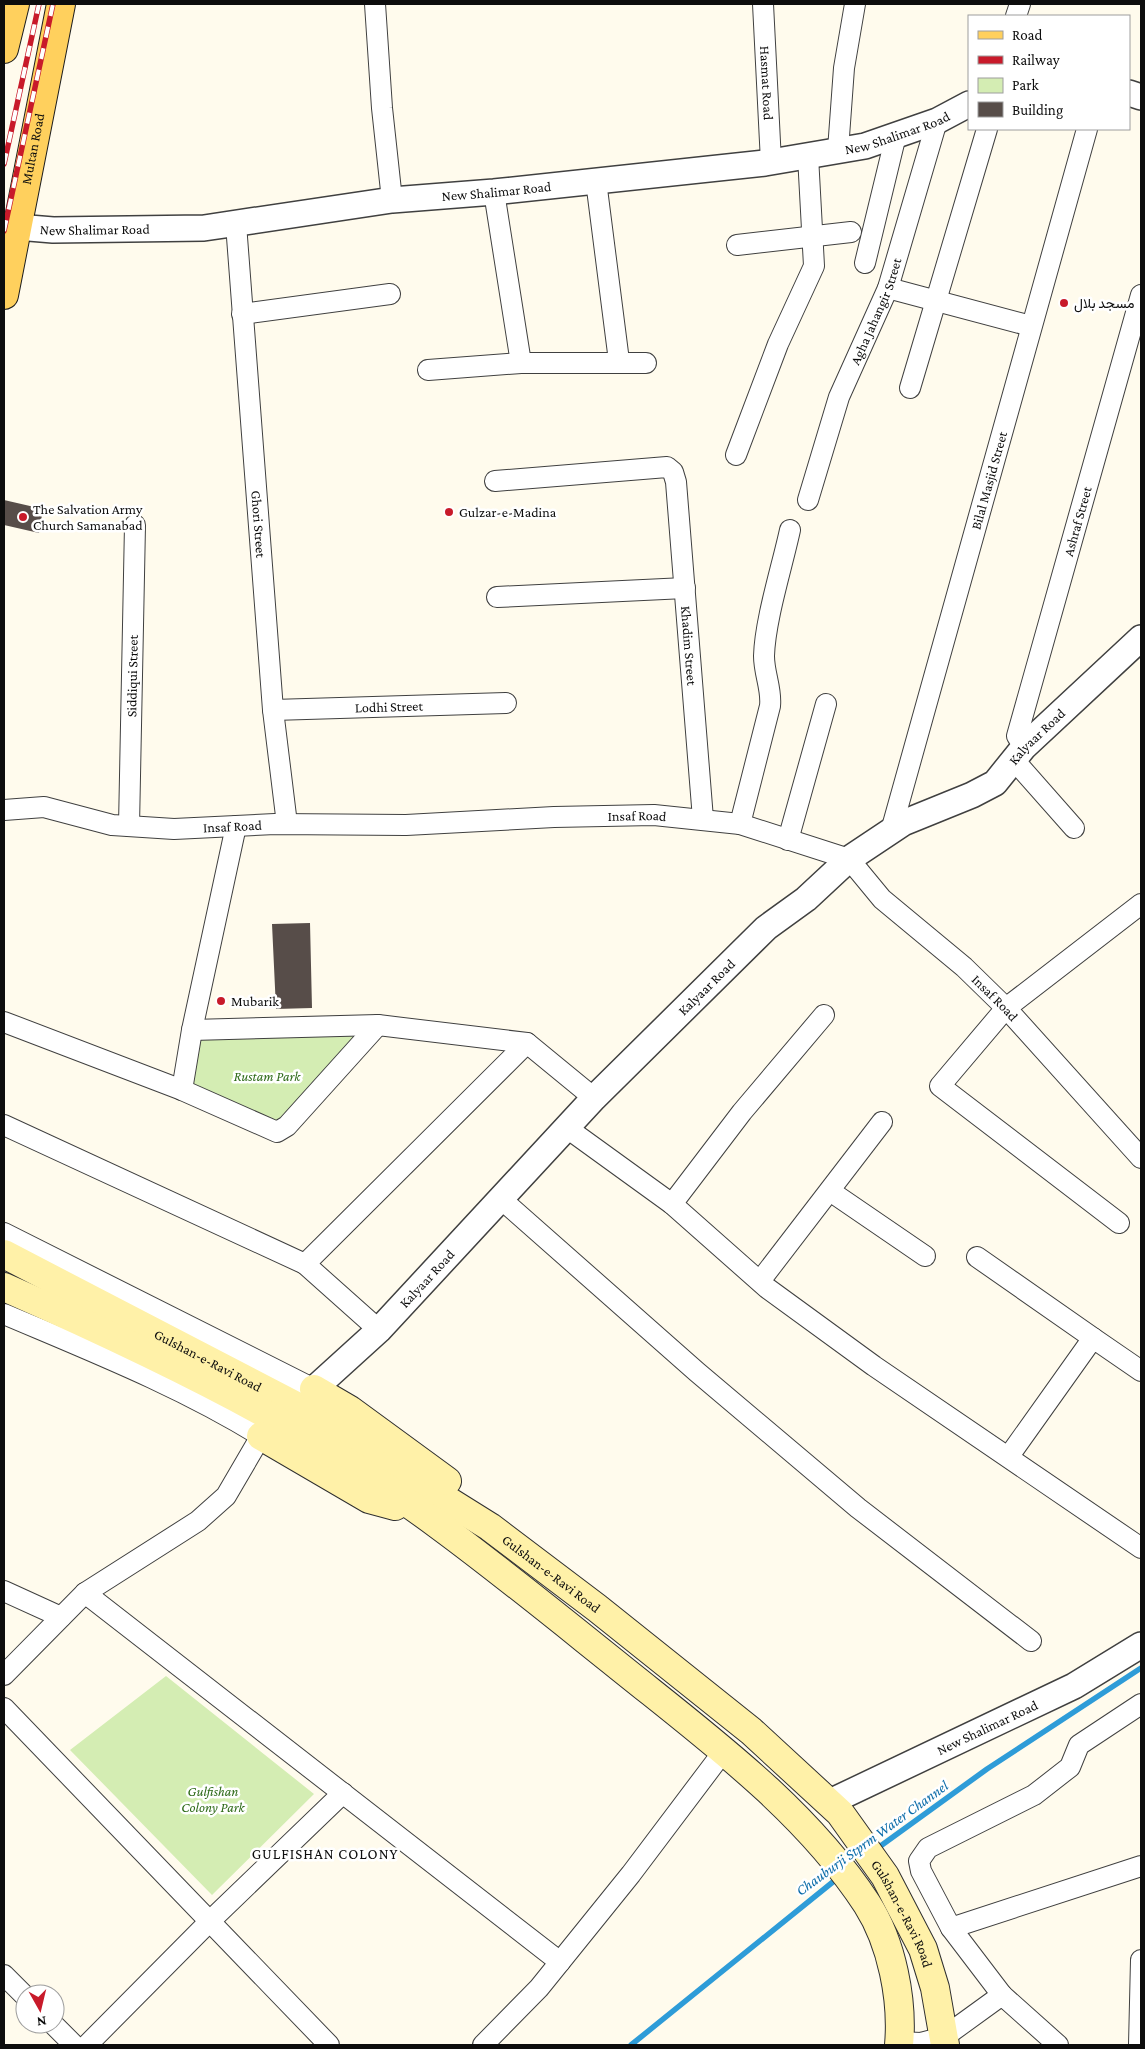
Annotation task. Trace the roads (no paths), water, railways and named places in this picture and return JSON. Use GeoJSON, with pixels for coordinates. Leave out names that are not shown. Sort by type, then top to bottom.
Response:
{"type":"FeatureCollection","features":[{"type":"Feature","properties":{"kind":"main road"},"geometry":{"type":"LineString","coordinates":[[4,49],[14,4]]}},
{"type":"Feature","properties":{"kind":"main road","name":"Multan Road"},"geometry":{"type":"LineString","coordinates":[[4,295],[61,4]]}},
{"type":"Feature","properties":{"kind":"main road","name":"Gulshan-e-Ravi Road"},"geometry":{"type":"LineString","coordinates":[[4,1254],[298,1407],[490,1527],[597,1608],[751,1731],[835,1807],[885,1876],[923,1949],[930,1971],[945,2041]]}},
{"type":"Feature","properties":{"kind":"main road","name":"Gulshan-e-Ravi Road"},"geometry":{"type":"LineString","coordinates":[[4,1287],[109,1333],[286,1425],[392,1491],[491,1564],[723,1752],[809,1829],[859,1893],[872,1914],[887,1947],[898,2005],[899,2043]]}},
{"type":"Feature","properties":{"kind":"main road"},"geometry":{"type":"LineString","coordinates":[[314,1389],[350,1410],[467,1495],[490,1527]]}},
{"type":"Feature","properties":{"kind":"main road"},"geometry":{"type":"LineString","coordinates":[[261,1436],[369,1499],[423,1514]]}},
{"type":"Feature","properties":{"kind":"main road"},"geometry":{"type":"LineString","coordinates":[[690,1725],[712,1701]]}},
{"type":"Feature","properties":{"kind":"street"},"geometry":{"type":"LineString","coordinates":[[375,4],[382,108],[392,200]]}},
{"type":"Feature","properties":{"kind":"street","name":"Hasmat Road"},"geometry":{"type":"LineString","coordinates":[[763,4],[771,162]]}},
{"type":"Feature","properties":{"kind":"street"},"geometry":{"type":"LineString","coordinates":[[838,150],[844,68],[855,4]]}},
{"type":"Feature","properties":{"kind":"street","name":"New Shalimar Road"},"geometry":{"type":"LineString","coordinates":[[17,227],[53,230],[194,228],[236,224],[392,200],[494,192],[771,162],[865,146],[937,120],[968,104]]}},
{"type":"Feature","properties":{"kind":"street","name":"Agha Jahangir Street"},"geometry":{"type":"LineString","coordinates":[[808,500],[839,397],[888,288],[937,120]]}},
{"type":"Feature","properties":{"kind":"street"},"geometry":{"type":"LineString","coordinates":[[910,388],[987,130]]}},
{"type":"Feature","properties":{"kind":"street","name":"Bilal Masjid Street"},"geometry":{"type":"LineString","coordinates":[[891,831],[1087,130]]}},
{"type":"Feature","properties":{"kind":"street"},"geometry":{"type":"LineString","coordinates":[[865,263],[896,135]]}},
{"type":"Feature","properties":{"kind":"street"},"geometry":{"type":"LineString","coordinates":[[736,455],[778,344],[798,298],[813,273],[808,156]]}},
{"type":"Feature","properties":{"kind":"street"},"geometry":{"type":"LineString","coordinates":[[596,181],[619,362]]}},
{"type":"Feature","properties":{"kind":"street"},"geometry":{"type":"LineString","coordinates":[[494,192],[521,363]]}},
{"type":"Feature","properties":{"kind":"street","name":"Ghori Street"},"geometry":{"type":"LineString","coordinates":[[236,224],[273,710],[287,824]]}},
{"type":"Feature","properties":{"kind":"street"},"geometry":{"type":"LineString","coordinates":[[737,245],[851,232]]}},
{"type":"Feature","properties":{"kind":"street"},"geometry":{"type":"LineString","coordinates":[[888,288],[1031,326]]}},
{"type":"Feature","properties":{"kind":"street"},"geometry":{"type":"LineString","coordinates":[[242,314],[390,294]]}},
{"type":"Feature","properties":{"kind":"street","name":"Ashraf Street"},"geometry":{"type":"LineString","coordinates":[[1019,753],[1017,736],[1141,295]]}},
{"type":"Feature","properties":{"kind":"street"},"geometry":{"type":"LineString","coordinates":[[428,370],[521,363],[646,363]]}},
{"type":"Feature","properties":{"kind":"street","name":"Khadim Street"},"geometry":{"type":"LineString","coordinates":[[495,481],[666,468],[673,472],[676,482],[703,819]]}},
{"type":"Feature","properties":{"kind":"street","name":"Siddiqui Street"},"geometry":{"type":"LineString","coordinates":[[130,826],[135,526]]}},
{"type":"Feature","properties":{"kind":"street"},"geometry":{"type":"LineString","coordinates":[[740,824],[770,706],[772,694],[766,679],[764,656],[790,530]]}},
{"type":"Feature","properties":{"kind":"street"},"geometry":{"type":"LineString","coordinates":[[497,597],[685,588]]}},
{"type":"Feature","properties":{"kind":"street","name":"Kalyaar Road"},"geometry":{"type":"LineString","coordinates":[[314,1389],[379,1330],[594,1098],[766,928],[806,898],[849,859],[903,823],[972,795],[995,783],[1019,753],[1141,638]]}},
{"type":"Feature","properties":{"kind":"street","name":"Lodhi Street"},"geometry":{"type":"LineString","coordinates":[[273,710],[506,703]]}},
{"type":"Feature","properties":{"kind":"street"},"geometry":{"type":"LineString","coordinates":[[788,840],[826,704]]}},
{"type":"Feature","properties":{"kind":"street"},"geometry":{"type":"LineString","coordinates":[[1019,753],[1074,828]]}},
{"type":"Feature","properties":{"kind":"street","name":"Insaf Road"},"geometry":{"type":"LineString","coordinates":[[4,810],[44,807],[112,825],[174,829],[287,824],[406,825],[554,817],[654,815],[740,824],[849,859],[882,899],[964,967],[1006,1008],[1141,1158]]}},
{"type":"Feature","properties":{"kind":"street"},"geometry":{"type":"LineString","coordinates":[[182,1090],[192,1030],[236,826]]}},
{"type":"Feature","properties":{"kind":"street"},"geometry":{"type":"LineString","coordinates":[[1119,1224],[940,1086],[1006,1008],[1140,906]]}},
{"type":"Feature","properties":{"kind":"street"},"geometry":{"type":"LineString","coordinates":[[672,1204],[742,1112],[824,1015]]}},
{"type":"Feature","properties":{"kind":"street"},"geometry":{"type":"LineString","coordinates":[[4,1022],[182,1090],[277,1132],[287,1126],[378,1025]]}},
{"type":"Feature","properties":{"kind":"street"},"geometry":{"type":"LineString","coordinates":[[192,1030],[378,1025],[527,1043],[594,1098]]}},
{"type":"Feature","properties":{"kind":"street"},"geometry":{"type":"LineString","coordinates":[[305,1264],[527,1043]]}},
{"type":"Feature","properties":{"kind":"street"},"geometry":{"type":"LineString","coordinates":[[760,1282],[882,1122]]}},
{"type":"Feature","properties":{"kind":"street"},"geometry":{"type":"LineString","coordinates":[[4,1125],[305,1264],[379,1330]]}},
{"type":"Feature","properties":{"kind":"street"},"geometry":{"type":"LineString","coordinates":[[567,1128],[672,1204],[760,1282],[874,1366],[1009,1456],[1141,1548]]}},
{"type":"Feature","properties":{"kind":"street"},"geometry":{"type":"LineString","coordinates":[[830,1191],[925,1256]]}},
{"type":"Feature","properties":{"kind":"street"},"geometry":{"type":"LineString","coordinates":[[500,1198],[697,1372],[858,1508],[1031,1641]]}},
{"type":"Feature","properties":{"kind":"street"},"geometry":{"type":"LineString","coordinates":[[4,1234],[314,1389]]}},
{"type":"Feature","properties":{"kind":"street"},"geometry":{"type":"LineString","coordinates":[[977,1257],[1141,1371]]}},
{"type":"Feature","properties":{"kind":"street"},"geometry":{"type":"LineString","coordinates":[[4,1314],[115,1361],[208,1406],[261,1436],[226,1496],[198,1521],[85,1593],[4,1675]]}},
{"type":"Feature","properties":{"kind":"street"},"geometry":{"type":"LineString","coordinates":[[1009,1456],[1093,1338]]}},
{"type":"Feature","properties":{"kind":"street"},"geometry":{"type":"LineString","coordinates":[[4,1591],[62,1617]]}},
{"type":"Feature","properties":{"kind":"street"},"geometry":{"type":"LineString","coordinates":[[85,1593],[560,1962]]}},
{"type":"Feature","properties":{"kind":"street","name":"New Shalimar Road"},"geometry":{"type":"LineString","coordinates":[[835,1807],[1074,1686],[1141,1645]]}},
{"type":"Feature","properties":{"kind":"street"},"geometry":{"type":"LineString","coordinates":[[1058,2045],[1002,1995],[951,1928],[921,1871],[919,1861],[928,1848],[1034,1795],[1070,1767],[1079,1745],[1141,1704]]}},
{"type":"Feature","properties":{"kind":"street"},"geometry":{"type":"LineString","coordinates":[[4,1708],[329,2045]]}},
{"type":"Feature","properties":{"kind":"street"},"geometry":{"type":"LineString","coordinates":[[483,2045],[539,1988],[631,1874],[723,1752]]}},
{"type":"Feature","properties":{"kind":"street"},"geometry":{"type":"LineString","coordinates":[[88,2045],[209,1922],[343,1793]]}},
{"type":"Feature","properties":{"kind":"street"},"geometry":{"type":"LineString","coordinates":[[951,1928],[1141,1866]]}},
{"type":"Feature","properties":{"kind":"street"},"geometry":{"type":"LineString","coordinates":[[1139,2045],[1141,1960]]}},
{"type":"Feature","properties":{"kind":"street"},"geometry":{"type":"LineString","coordinates":[[4,1975],[15,1986]]}},
{"type":"Feature","properties":{"kind":"street"},"geometry":{"type":"LineString","coordinates":[[899,2043],[945,2041],[1002,1995]]}},
{"type":"Feature","properties":{"kind":"street"},"geometry":{"type":"LineString","coordinates":[[63,2034],[74,2045]]}},
{"type":"Feature","properties":{"kind":"waterway","name":"Chauburji Stprm Water Channel"},"geometry":{"type":"LineString","coordinates":[[875,1850],[987,1769],[1141,1668]]}},
{"type":"Feature","properties":{"kind":"waterway","name":"Chauburji Stprm Water Channel"},"geometry":{"type":"LineString","coordinates":[[631,2045],[839,1877]]}},
{"type":"Feature","properties":{"kind":"railway"},"geometry":{"type":"LineString","coordinates":[[4,164],[39,4]]}},
{"type":"Feature","properties":{"kind":"railway"},"geometry":{"type":"LineString","coordinates":[[4,231],[53,4]]}},
{"type":"Feature","properties":{"kind":"place","name":"مسجد بلال"},"geometry":{"type":"Point","coordinates":[1064,303]}},
{"type":"Feature","properties":{"kind":"place","name":"Gulzar-e-Madina"},"geometry":{"type":"Point","coordinates":[449,512]}},
{"type":"Feature","properties":{"kind":"place","name":"The Salvation Army Church Samanabad"},"geometry":{"type":"Point","coordinates":[23,517]}},
{"type":"Feature","properties":{"kind":"place","name":"Mubarik"},"geometry":{"type":"Point","coordinates":[221,1001]}},
{"type":"Feature","properties":{"kind":"district","name":"GULFISHAN COLONY"},"geometry":{"type":"Point","coordinates":[325,1854]}},
{"type":"Feature","properties":{"kind":"park label","name":"Rustam Park"},"geometry":{"type":"Point","coordinates":[267,1076]}},
{"type":"Feature","properties":{"kind":"park label","name":"Gulfishan Colony Park"},"geometry":{"type":"Point","coordinates":[213,1799]}}]}
